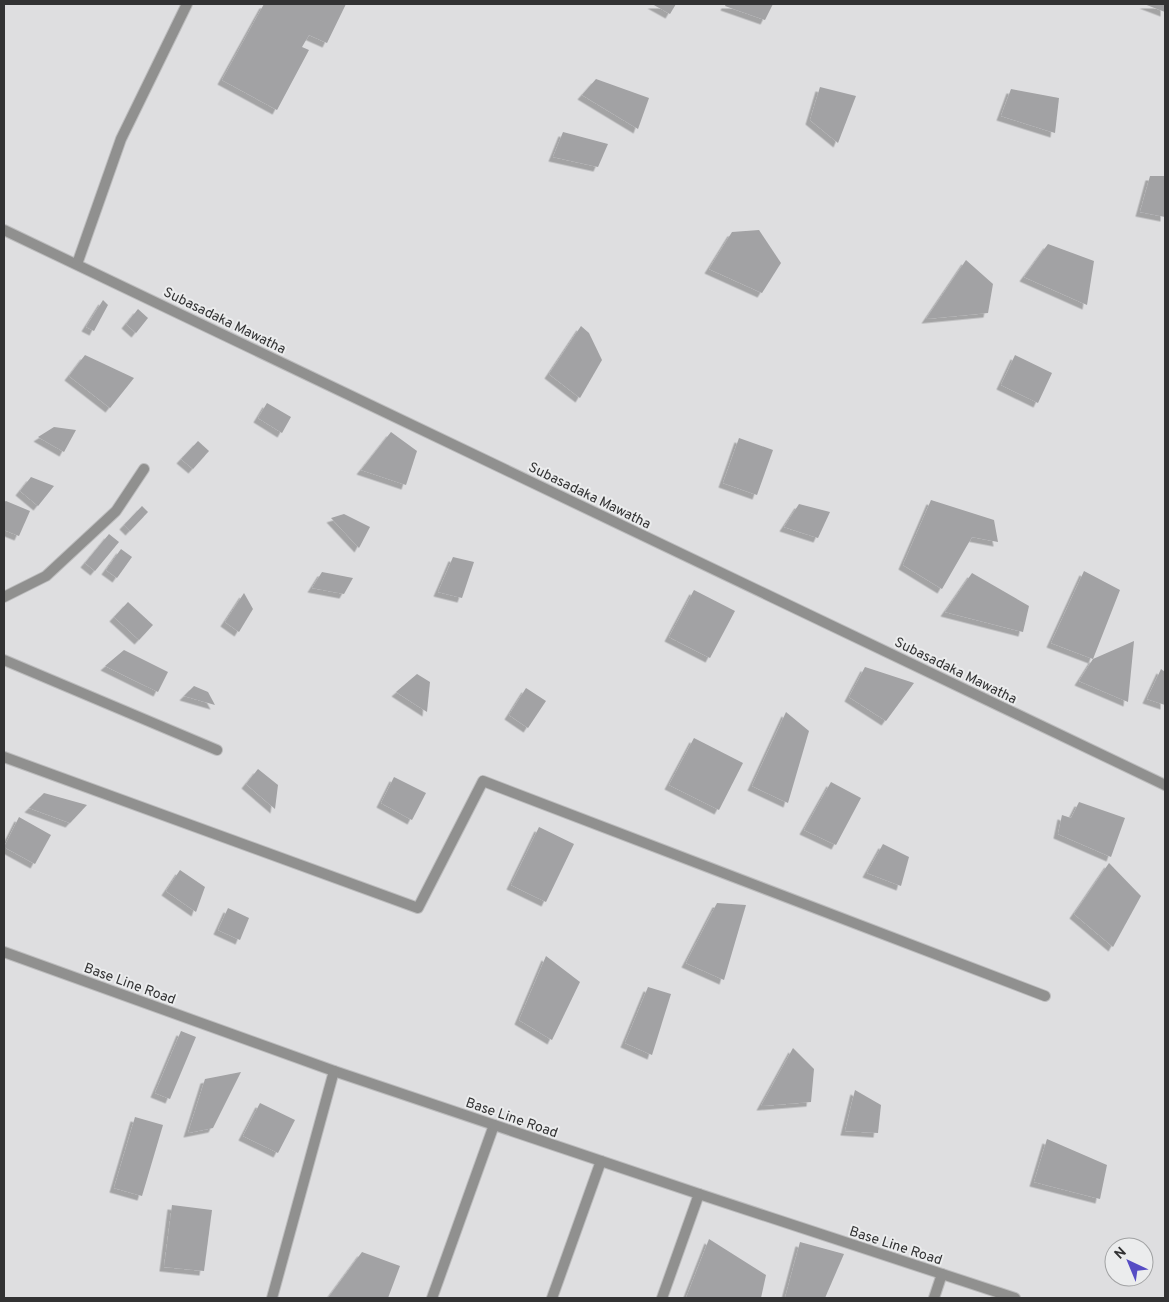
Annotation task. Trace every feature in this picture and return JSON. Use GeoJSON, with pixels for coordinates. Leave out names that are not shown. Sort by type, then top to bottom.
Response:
{"type":"FeatureCollection","features":[{"type":"Feature","properties":{"kind":"street"},"geometry":{"type":"LineString","coordinates":[[77,264],[121,139],[187,4]]}},
{"type":"Feature","properties":{"kind":"street","name":"Subasadaka Mawatha"},"geometry":{"type":"LineString","coordinates":[[4,230],[1165,785]]}},
{"type":"Feature","properties":{"kind":"street"},"geometry":{"type":"LineString","coordinates":[[4,597],[46,576],[116,511],[144,469]]}},
{"type":"Feature","properties":{"kind":"street"},"geometry":{"type":"LineString","coordinates":[[4,660],[217,750]]}},
{"type":"Feature","properties":{"kind":"street"},"geometry":{"type":"LineString","coordinates":[[4,757],[418,908],[483,781],[1045,996]]}},
{"type":"Feature","properties":{"kind":"street","name":"Base Line Road"},"geometry":{"type":"LineString","coordinates":[[4,952],[334,1071],[1015,1298]]}},
{"type":"Feature","properties":{"kind":"street"},"geometry":{"type":"LineString","coordinates":[[272,1298],[334,1071]]}},
{"type":"Feature","properties":{"kind":"street"},"geometry":{"type":"LineString","coordinates":[[432,1298],[494,1125]]}},
{"type":"Feature","properties":{"kind":"street"},"geometry":{"type":"LineString","coordinates":[[552,1298],[601,1161]]}},
{"type":"Feature","properties":{"kind":"street"},"geometry":{"type":"LineString","coordinates":[[662,1298],[699,1194]]}},
{"type":"Feature","properties":{"kind":"street"},"geometry":{"type":"LineString","coordinates":[[934,1298],[942,1274]]}},
{"type":"Feature","properties":{"kind":"building"},"geometry":{"type":"Polygon","coordinates":[[[264,4],[346,4],[327,43],[309,35],[302,47],[309,50],[277,110],[222,80],[264,4]]]}},
{"type":"Feature","properties":{"kind":"building"},"geometry":{"type":"Polygon","coordinates":[[[652,4],[676,4],[670,14],[652,4]]]}},
{"type":"Feature","properties":{"kind":"building"},"geometry":{"type":"Polygon","coordinates":[[[726,4],[773,4],[765,20],[725,6],[726,4]]]}},
{"type":"Feature","properties":{"kind":"building"},"geometry":{"type":"Polygon","coordinates":[[[1144,4],[1165,4],[1165,12],[1144,4]]]}},
{"type":"Feature","properties":{"kind":"building"},"geometry":{"type":"Polygon","coordinates":[[[596,79],[649,98],[638,129],[582,95],[596,79]]]}},
{"type":"Feature","properties":{"kind":"building"},"geometry":{"type":"Polygon","coordinates":[[[820,87],[856,96],[838,143],[810,120],[820,87]]]}},
{"type":"Feature","properties":{"kind":"building"},"geometry":{"type":"Polygon","coordinates":[[[1011,89],[1059,98],[1055,133],[1001,116],[1011,89]]]}},
{"type":"Feature","properties":{"kind":"building"},"geometry":{"type":"Polygon","coordinates":[[[563,132],[608,144],[598,167],[553,157],[563,132]]]}},
{"type":"Feature","properties":{"kind":"building"},"geometry":{"type":"Polygon","coordinates":[[[1150,176],[1165,176],[1165,217],[1140,212],[1150,176]]]}},
{"type":"Feature","properties":{"kind":"building"},"geometry":{"type":"Polygon","coordinates":[[[759,230],[781,263],[762,293],[709,269],[732,232],[759,230]]]}},
{"type":"Feature","properties":{"kind":"building"},"geometry":{"type":"Polygon","coordinates":[[[1048,244],[1094,261],[1087,305],[1024,277],[1048,244]]]}},
{"type":"Feature","properties":{"kind":"building"},"geometry":{"type":"Polygon","coordinates":[[[966,260],[993,284],[988,313],[926,319],[966,260]]]}},
{"type":"Feature","properties":{"kind":"building"},"geometry":{"type":"Polygon","coordinates":[[[103,300],[108,305],[94,331],[86,327],[103,300]]]}},
{"type":"Feature","properties":{"kind":"building"},"geometry":{"type":"Polygon","coordinates":[[[138,309],[148,318],[136,333],[126,324],[138,309]]]}},
{"type":"Feature","properties":{"kind":"building"},"geometry":{"type":"Polygon","coordinates":[[[581,326],[589,333],[602,360],[580,398],[549,374],[581,326]]]}},
{"type":"Feature","properties":{"kind":"building"},"geometry":{"type":"Polygon","coordinates":[[[85,355],[134,378],[110,408],[69,376],[85,355]]]}},
{"type":"Feature","properties":{"kind":"building"},"geometry":{"type":"Polygon","coordinates":[[[1015,355],[1052,373],[1038,403],[1001,385],[1015,355]]]}},
{"type":"Feature","properties":{"kind":"building"},"geometry":{"type":"Polygon","coordinates":[[[267,403],[291,417],[282,433],[258,418],[267,403]]]}},
{"type":"Feature","properties":{"kind":"building"},"geometry":{"type":"Polygon","coordinates":[[[54,427],[76,430],[64,452],[38,437],[54,427]]]}},
{"type":"Feature","properties":{"kind":"building"},"geometry":{"type":"Polygon","coordinates":[[[391,432],[417,451],[406,485],[361,470],[391,432]]]}},
{"type":"Feature","properties":{"kind":"building"},"geometry":{"type":"Polygon","coordinates":[[[739,438],[773,450],[757,495],[723,483],[739,438]]]}},
{"type":"Feature","properties":{"kind":"building"},"geometry":{"type":"Polygon","coordinates":[[[198,441],[209,451],[193,469],[181,459],[198,441]]]}},
{"type":"Feature","properties":{"kind":"building"},"geometry":{"type":"Polygon","coordinates":[[[31,477],[54,486],[38,506],[20,491],[31,477]]]}},
{"type":"Feature","properties":{"kind":"building"},"geometry":{"type":"Polygon","coordinates":[[[931,500],[994,520],[998,542],[972,537],[942,589],[903,565],[931,500]]]}},
{"type":"Feature","properties":{"kind":"building"},"geometry":{"type":"Polygon","coordinates":[[[6,501],[30,511],[19,536],[4,530],[4,502],[6,501]]]}},
{"type":"Feature","properties":{"kind":"building"},"geometry":{"type":"Polygon","coordinates":[[[799,504],[830,512],[818,538],[784,527],[799,504]]]}},
{"type":"Feature","properties":{"kind":"building"},"geometry":{"type":"Polygon","coordinates":[[[142,506],[148,512],[130,531],[124,525],[142,506]]]}},
{"type":"Feature","properties":{"kind":"building"},"geometry":{"type":"Polygon","coordinates":[[[344,514],[370,527],[359,548],[331,518],[344,514]]]}},
{"type":"Feature","properties":{"kind":"building"},"geometry":{"type":"Polygon","coordinates":[[[109,534],[119,542],[95,571],[85,563],[109,534]]]}},
{"type":"Feature","properties":{"kind":"building"},"geometry":{"type":"Polygon","coordinates":[[[121,549],[132,557],[117,578],[106,570],[121,549]]]}},
{"type":"Feature","properties":{"kind":"building"},"geometry":{"type":"Polygon","coordinates":[[[453,557],[474,562],[462,598],[438,592],[453,557]]]}},
{"type":"Feature","properties":{"kind":"building"},"geometry":{"type":"Polygon","coordinates":[[[1084,571],[1120,590],[1093,659],[1051,643],[1084,571]]]}},
{"type":"Feature","properties":{"kind":"building"},"geometry":{"type":"Polygon","coordinates":[[[322,572],[353,578],[344,594],[312,588],[322,572]]]}},
{"type":"Feature","properties":{"kind":"building"},"geometry":{"type":"Polygon","coordinates":[[[972,573],[1029,606],[1023,632],[945,612],[972,573]]]}},
{"type":"Feature","properties":{"kind":"building"},"geometry":{"type":"Polygon","coordinates":[[[694,590],[735,611],[710,658],[669,637],[694,590]]]}},
{"type":"Feature","properties":{"kind":"building"},"geometry":{"type":"Polygon","coordinates":[[[244,593],[253,609],[239,632],[225,622],[244,593]]]}},
{"type":"Feature","properties":{"kind":"building"},"geometry":{"type":"Polygon","coordinates":[[[128,602],[153,625],[139,640],[114,617],[128,602]]]}},
{"type":"Feature","properties":{"kind":"building"},"geometry":{"type":"Polygon","coordinates":[[[1134,641],[1128,702],[1079,681],[1093,659],[1134,641]]]}},
{"type":"Feature","properties":{"kind":"building"},"geometry":{"type":"Polygon","coordinates":[[[124,650],[168,672],[158,692],[105,666],[124,650]]]}},
{"type":"Feature","properties":{"kind":"building"},"geometry":{"type":"Polygon","coordinates":[[[865,667],[914,683],[886,721],[849,697],[865,667]]]}},
{"type":"Feature","properties":{"kind":"building"},"geometry":{"type":"Polygon","coordinates":[[[1161,669],[1165,672],[1165,705],[1147,699],[1161,669]]]}},
{"type":"Feature","properties":{"kind":"building"},"geometry":{"type":"Polygon","coordinates":[[[417,674],[430,682],[427,712],[396,692],[417,674]]]}},
{"type":"Feature","properties":{"kind":"building"},"geometry":{"type":"Polygon","coordinates":[[[194,686],[208,692],[215,705],[184,696],[194,686]]]}},
{"type":"Feature","properties":{"kind":"building"},"geometry":{"type":"Polygon","coordinates":[[[526,688],[546,701],[528,728],[509,715],[526,688]]]}},
{"type":"Feature","properties":{"kind":"building"},"geometry":{"type":"Polygon","coordinates":[[[786,712],[809,731],[788,803],[752,786],[786,712]]]}},
{"type":"Feature","properties":{"kind":"building"},"geometry":{"type":"Polygon","coordinates":[[[694,738],[743,763],[719,810],[669,785],[694,738]]]}},
{"type":"Feature","properties":{"kind":"building"},"geometry":{"type":"Polygon","coordinates":[[[258,769],[278,785],[275,809],[246,784],[258,769]]]}},
{"type":"Feature","properties":{"kind":"building"},"geometry":{"type":"Polygon","coordinates":[[[394,777],[426,793],[412,820],[381,803],[394,777]]]}},
{"type":"Feature","properties":{"kind":"building"},"geometry":{"type":"Polygon","coordinates":[[[831,782],[861,798],[836,845],[804,830],[831,782]]]}},
{"type":"Feature","properties":{"kind":"building"},"geometry":{"type":"Polygon","coordinates":[[[44,793],[87,805],[70,823],[29,808],[44,793]]]}},
{"type":"Feature","properties":{"kind":"building"},"geometry":{"type":"Polygon","coordinates":[[[1079,802],[1125,818],[1111,857],[1058,834],[1062,815],[1071,818],[1079,802]]]}},
{"type":"Feature","properties":{"kind":"building"},"geometry":{"type":"Polygon","coordinates":[[[19,817],[51,835],[35,864],[4,847],[19,817]]]}},
{"type":"Feature","properties":{"kind":"building"},"geometry":{"type":"Polygon","coordinates":[[[539,827],[574,844],[546,902],[511,885],[539,827]]]}},
{"type":"Feature","properties":{"kind":"building"},"geometry":{"type":"Polygon","coordinates":[[[883,844],[909,857],[901,886],[867,873],[883,844]]]}},
{"type":"Feature","properties":{"kind":"building"},"geometry":{"type":"Polygon","coordinates":[[[1109,863],[1141,896],[1113,947],[1074,914],[1109,863]]]}},
{"type":"Feature","properties":{"kind":"building"},"geometry":{"type":"Polygon","coordinates":[[[180,870],[205,887],[196,912],[166,891],[180,870]]]}},
{"type":"Feature","properties":{"kind":"building"},"geometry":{"type":"Polygon","coordinates":[[[717,903],[746,905],[724,980],[686,963],[717,903]]]}},
{"type":"Feature","properties":{"kind":"building"},"geometry":{"type":"Polygon","coordinates":[[[228,908],[249,918],[240,940],[218,930],[228,908]]]}},
{"type":"Feature","properties":{"kind":"building"},"geometry":{"type":"Polygon","coordinates":[[[546,956],[580,982],[552,1040],[519,1020],[546,956]]]}},
{"type":"Feature","properties":{"kind":"building"},"geometry":{"type":"Polygon","coordinates":[[[648,987],[671,994],[652,1055],[625,1043],[648,987]]]}},
{"type":"Feature","properties":{"kind":"building"},"geometry":{"type":"Polygon","coordinates":[[[181,1031],[196,1037],[170,1099],[155,1093],[181,1031]]]}},
{"type":"Feature","properties":{"kind":"building"},"geometry":{"type":"Polygon","coordinates":[[[793,1048],[814,1069],[811,1102],[761,1106],[793,1048]]]}},
{"type":"Feature","properties":{"kind":"building"},"geometry":{"type":"Polygon","coordinates":[[[241,1072],[213,1128],[188,1133],[205,1079],[241,1072]]]}},
{"type":"Feature","properties":{"kind":"building"},"geometry":{"type":"Polygon","coordinates":[[[855,1090],[881,1105],[878,1133],[845,1131],[855,1090]]]}},
{"type":"Feature","properties":{"kind":"building"},"geometry":{"type":"Polygon","coordinates":[[[260,1103],[295,1120],[278,1153],[243,1136],[260,1103]]]}},
{"type":"Feature","properties":{"kind":"building"},"geometry":{"type":"Polygon","coordinates":[[[135,1117],[163,1125],[142,1196],[114,1188],[135,1117]]]}},
{"type":"Feature","properties":{"kind":"building"},"geometry":{"type":"Polygon","coordinates":[[[1047,1139],[1107,1165],[1100,1199],[1034,1182],[1047,1139]]]}},
{"type":"Feature","properties":{"kind":"building"},"geometry":{"type":"Polygon","coordinates":[[[172,1205],[212,1210],[204,1271],[164,1267],[172,1205]]]}},
{"type":"Feature","properties":{"kind":"building"},"geometry":{"type":"Polygon","coordinates":[[[709,1239],[766,1275],[761,1298],[686,1298],[709,1239]]]}},
{"type":"Feature","properties":{"kind":"building"},"geometry":{"type":"Polygon","coordinates":[[[800,1242],[844,1254],[825,1298],[785,1298],[800,1242]]]}},
{"type":"Feature","properties":{"kind":"building"},"geometry":{"type":"Polygon","coordinates":[[[362,1252],[400,1266],[388,1298],[328,1298],[362,1252]]]}}]}
